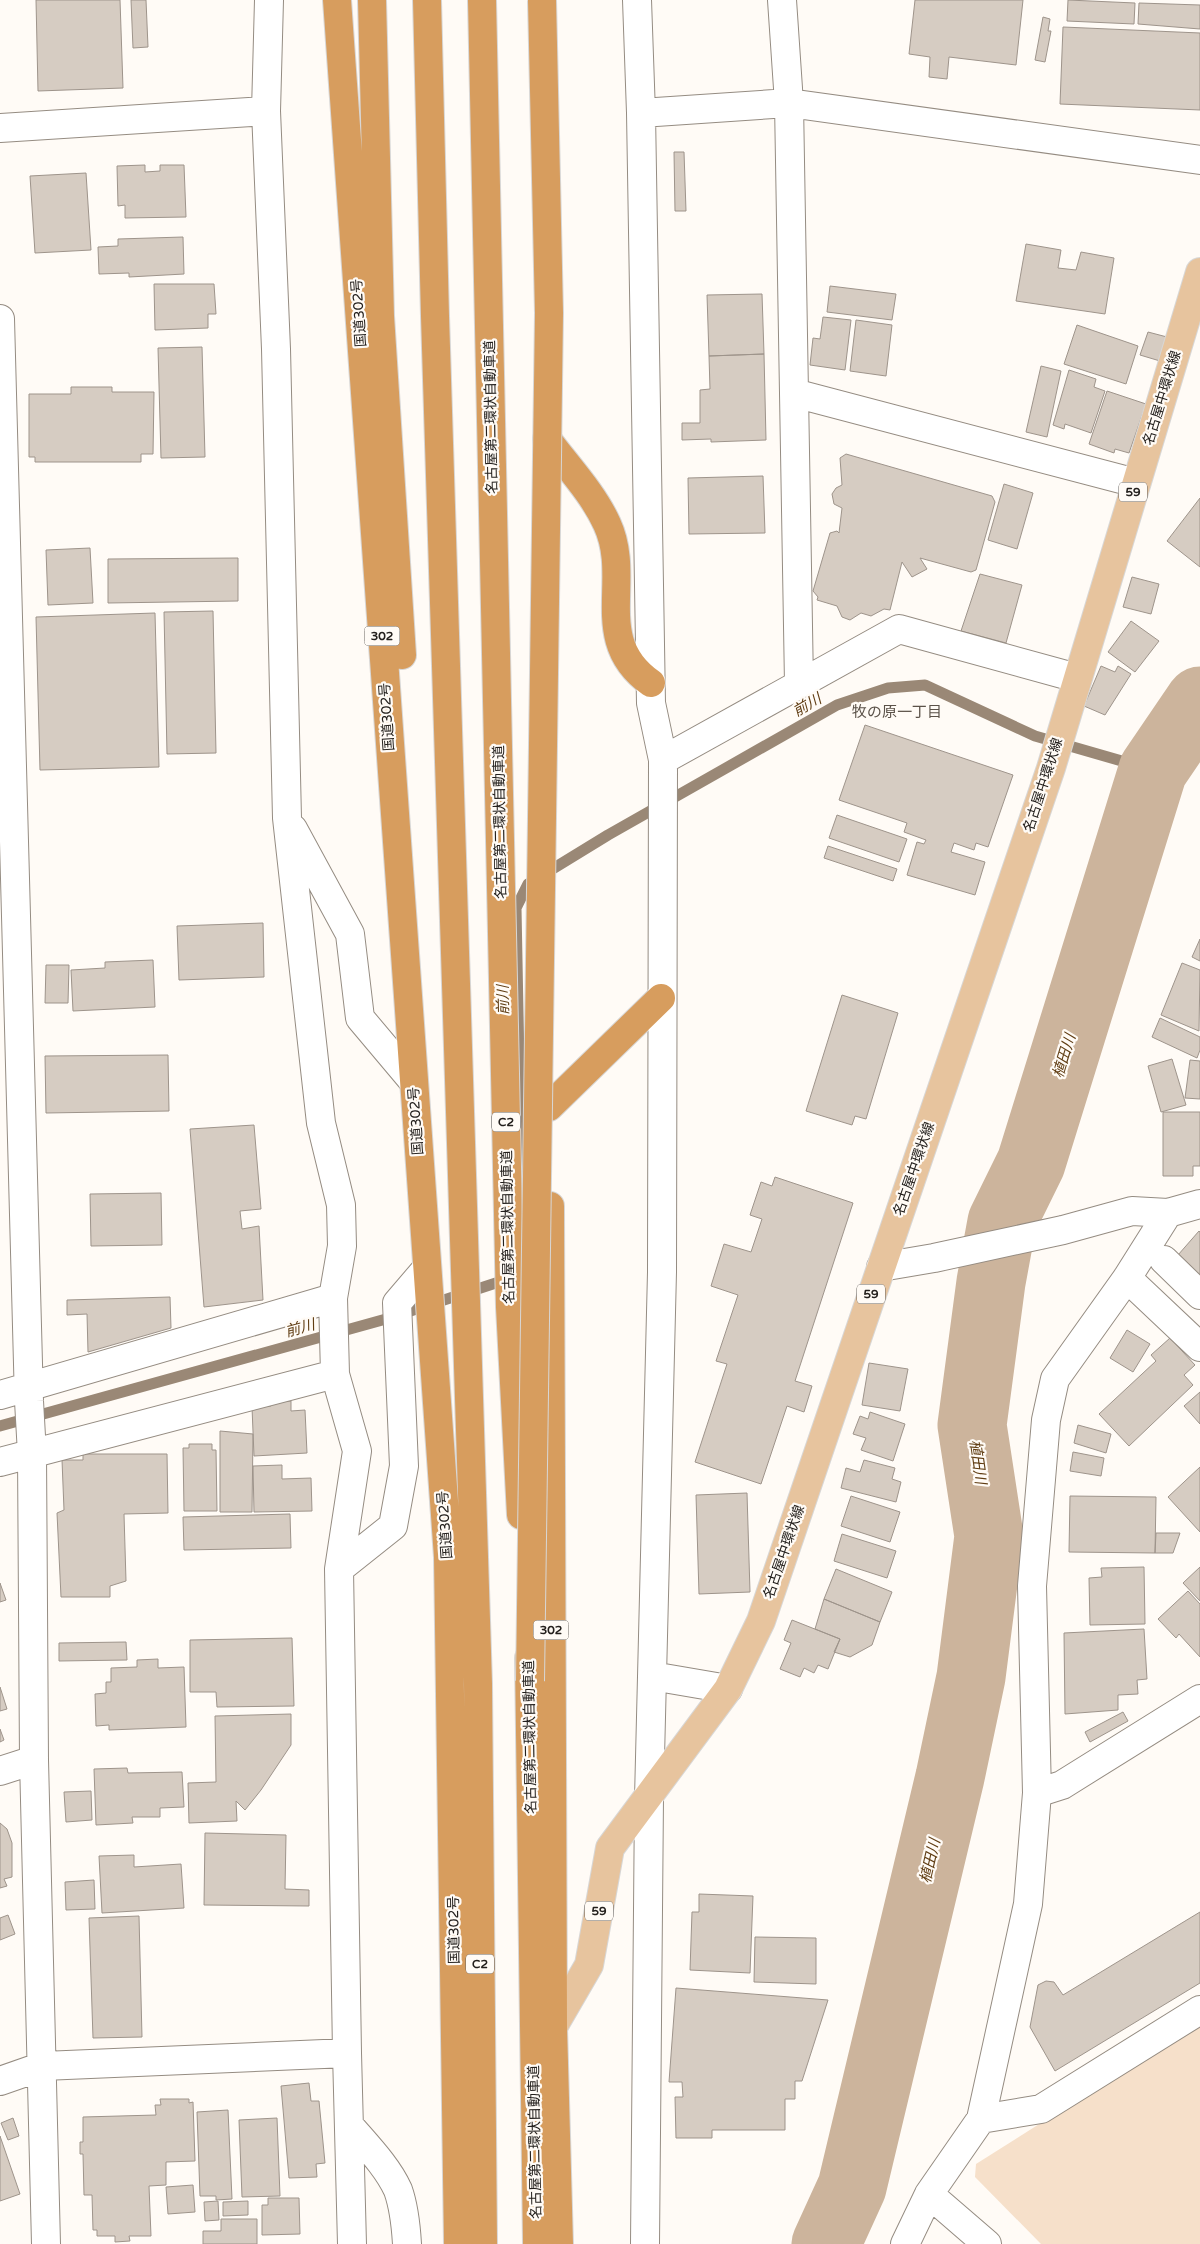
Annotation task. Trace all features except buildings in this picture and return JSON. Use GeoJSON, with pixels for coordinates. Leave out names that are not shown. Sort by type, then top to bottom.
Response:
{"type":"FeatureCollection","features":[{"type":"Feature","properties":{"kind":"highway","name":"国道302号"},"geometry":{"type":"LineString","coordinates":[[337,0],[448,1557],[458,2244]]}},
{"type":"Feature","properties":{"kind":"highway"},"geometry":{"type":"LineString","coordinates":[[372,0],[380,316],[421,958],[478,1684]]}},
{"type":"Feature","properties":{"kind":"highway","name":"C2"},"geometry":{"type":"LineString","coordinates":[[427,0],[435,336],[478,1684],[483,2244]]}},
{"type":"Feature","properties":{"kind":"highway","name":"名古屋第二環状自動車道"},"geometry":{"type":"LineString","coordinates":[[482,0],[510,1307],[530,1682],[536,2244]]}},
{"type":"Feature","properties":{"kind":"highway"},"geometry":{"type":"LineString","coordinates":[[530,1682],[549,313],[542,0]]}},
{"type":"Feature","properties":{"kind":"highway","name":"302"},"geometry":{"type":"LineString","coordinates":[[546,0],[553,2027],[558,2244]]}},
{"type":"Feature","properties":{"kind":"highway"},"geometry":{"type":"LineString","coordinates":[[547,439],[588,494],[607,524],[616,552],[616,618],[621,649],[637,673],[651,683]]}},
{"type":"Feature","properties":{"kind":"highway"},"geometry":{"type":"LineString","coordinates":[[549,1107],[661,998]]}},
{"type":"Feature","properties":{"kind":"main road","name":"名古屋中環状線"},"geometry":{"type":"LineString","coordinates":[[553,2027],[589,1965],[610,1848],[649,1798],[728,1689],[761,1620],[1050,768],[1200,272]]}},
{"type":"Feature","properties":{"kind":"street"},"geometry":{"type":"LineString","coordinates":[[270,0],[266,111],[276,349],[287,818],[320,1123],[341,1205],[342,1246],[333,1308],[335,1368],[357,1451],[339,1569],[352,2244]]}},
{"type":"Feature","properties":{"kind":"street"},"geometry":{"type":"LineString","coordinates":[[637,0],[641,113],[651,703],[663,760],[661,841],[662,1272],[649,1798],[645,2244]]}},
{"type":"Feature","properties":{"kind":"street"},"geometry":{"type":"LineString","coordinates":[[782,0],[789,103],[799,684]]}},
{"type":"Feature","properties":{"kind":"street"},"geometry":{"type":"LineString","coordinates":[[641,113],[789,103],[1200,160]]}},
{"type":"Feature","properties":{"kind":"street"},"geometry":{"type":"LineString","coordinates":[[0,128],[266,111]]}},
{"type":"Feature","properties":{"kind":"street"},"geometry":{"type":"LineString","coordinates":[[0,319],[9,1014],[32,1450],[34,1760],[46,2244]]}},
{"type":"Feature","properties":{"kind":"street"},"geometry":{"type":"LineString","coordinates":[[794,393],[1136,483]]}},
{"type":"Feature","properties":{"kind":"street"},"geometry":{"type":"LineString","coordinates":[[663,760],[899,629],[1076,678]]}},
{"type":"Feature","properties":{"kind":"street"},"geometry":{"type":"LineString","coordinates":[[287,818],[350,934],[360,1018],[413,1081]]}},
{"type":"Feature","properties":{"kind":"street"},"geometry":{"type":"LineString","coordinates":[[881,1266],[934,1258],[1063,1230],[1132,1211],[1168,1213],[1200,1204]]}},
{"type":"Feature","properties":{"kind":"street"},"geometry":{"type":"LineString","coordinates":[[905,2244],[929,2194],[981,2119],[1028,1904],[1037,1793],[1032,1586],[1046,1420],[1055,1379],[1127,1278],[1168,1213]]}},
{"type":"Feature","properties":{"kind":"street"},"geometry":{"type":"LineString","coordinates":[[1164,1260],[1200,1295]]}},
{"type":"Feature","properties":{"kind":"street"},"geometry":{"type":"LineString","coordinates":[[339,1569],[393,1526],[404,1459],[397,1303],[428,1270]]}},
{"type":"Feature","properties":{"kind":"street"},"geometry":{"type":"LineString","coordinates":[[1127,1278],[1200,1347]]}},
{"type":"Feature","properties":{"kind":"street"},"geometry":{"type":"LineString","coordinates":[[0,1395],[29,1394],[333,1308]]}},
{"type":"Feature","properties":{"kind":"street"},"geometry":{"type":"LineString","coordinates":[[0,1462],[32,1450],[335,1368]]}},
{"type":"Feature","properties":{"kind":"street"},"geometry":{"type":"LineString","coordinates":[[652,1676],[728,1689]]}},
{"type":"Feature","properties":{"kind":"street"},"geometry":{"type":"LineString","coordinates":[[1037,1793],[1062,1785],[1200,1699]]}},
{"type":"Feature","properties":{"kind":"street"},"geometry":{"type":"LineString","coordinates":[[0,1771],[34,1760]]}},
{"type":"Feature","properties":{"kind":"street"},"geometry":{"type":"LineString","coordinates":[[981,2119],[1041,2109],[1200,2010]]}},
{"type":"Feature","properties":{"kind":"street"},"geometry":{"type":"LineString","coordinates":[[0,2081],[43,2066],[347,2053]]}},
{"type":"Feature","properties":{"kind":"street"},"geometry":{"type":"LineString","coordinates":[[349,2125],[378,2159],[398,2190],[406,2223],[407,2244]]}},
{"type":"Feature","properties":{"kind":"street"},"geometry":{"type":"LineString","coordinates":[[929,2194],[987,2244]]}},
{"type":"Feature","properties":{"kind":"shaded area"},"geometry":{"type":"Polygon","coordinates":[[[1200,2022],[1200,2244],[1041,2244],[975,2177],[976,2164],[1200,2022]]]}},
{"type":"Feature","properties":{"kind":"waterway","name":"前川"},"geometry":{"type":"LineString","coordinates":[[522,1222],[516,908],[528,884],[608,835],[837,705],[888,688],[925,685],[1035,736],[1153,770]]}},
{"type":"Feature","properties":{"kind":"waterway","name":"植田川"},"geometry":{"type":"LineString","coordinates":[[826,2244],[852,2187],[950,1777],[971,1677],[989,1536],[972,1425],[991,1282],[1002,1222],[1031,1163],[1153,770],[1200,701]]}},
{"type":"Feature","properties":{"kind":"waterway","name":"前川"},"geometry":{"type":"LineString","coordinates":[[0,1426],[386,1319],[505,1280],[508,1276]]}},
{"type":"Feature","properties":{"kind":"district","name":"牧の原一丁目"},"geometry":{"type":"Point","coordinates":[897,712]}}]}
